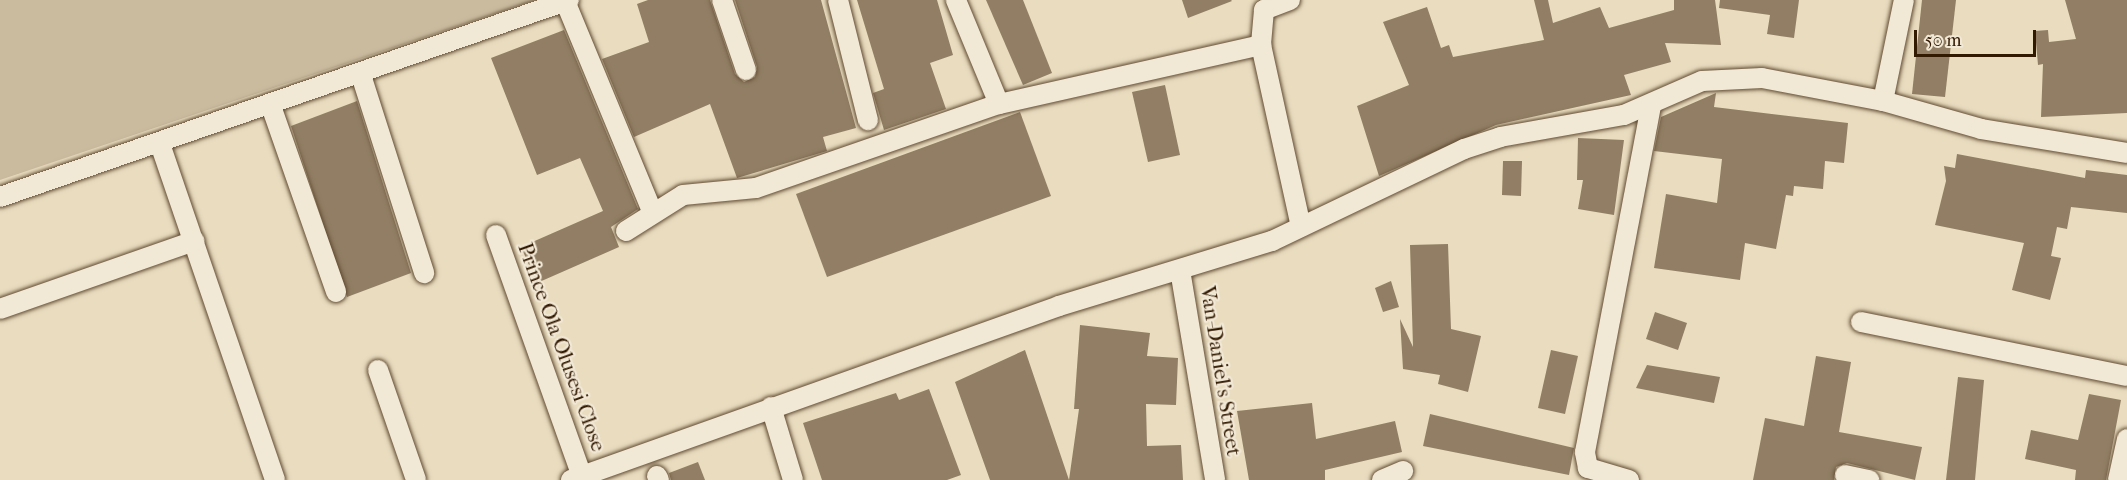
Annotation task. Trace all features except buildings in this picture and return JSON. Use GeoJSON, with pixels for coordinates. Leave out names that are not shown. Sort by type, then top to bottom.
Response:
{"type":"FeatureCollection","features":[{"type":"Feature","properties":{"kind":"street"},"geometry":{"type":"LineString","coordinates":[[722,0],[746,70]]}},
{"type":"Feature","properties":{"kind":"street"},"geometry":{"type":"LineString","coordinates":[[838,0],[867,120]]}},
{"type":"Feature","properties":{"kind":"street"},"geometry":{"type":"LineString","coordinates":[[956,0],[999,104]]}},
{"type":"Feature","properties":{"kind":"street"},"geometry":{"type":"LineString","coordinates":[[1290,0],[1262,5],[1261,45],[1300,227]]}},
{"type":"Feature","properties":{"kind":"street"},"geometry":{"type":"LineString","coordinates":[[1883,101],[1904,0]]}},
{"type":"Feature","properties":{"kind":"street"},"geometry":{"type":"LineString","coordinates":[[0,197],[361,75],[567,1],[652,211]]}},
{"type":"Feature","properties":{"kind":"street"},"geometry":{"type":"LineString","coordinates":[[626,231],[652,211],[704,190],[756,188],[999,104],[1261,45]]}},
{"type":"Feature","properties":{"kind":"street"},"geometry":{"type":"LineString","coordinates":[[361,75],[424,273]]}},
{"type":"Feature","properties":{"kind":"street"},"geometry":{"type":"LineString","coordinates":[[577,478],[771,406],[1059,306],[1180,270],[1300,227],[1473,146],[1651,105],[1702,81],[1730,76],[1883,101],[1982,129],[2127,153]]}},
{"type":"Feature","properties":{"kind":"street"},"geometry":{"type":"LineString","coordinates":[[1629,480],[1586,474],[1585,452],[1651,105]]}},
{"type":"Feature","properties":{"kind":"street"},"geometry":{"type":"LineString","coordinates":[[271,106],[336,292]]}},
{"type":"Feature","properties":{"kind":"street"},"geometry":{"type":"LineString","coordinates":[[160,144],[275,480]]}},
{"type":"Feature","properties":{"kind":"street","name":"Prince Ola Olusesi Close"},"geometry":{"type":"LineString","coordinates":[[496,235],[577,478]]}},
{"type":"Feature","properties":{"kind":"street"},"geometry":{"type":"LineString","coordinates":[[0,309],[194,241]]}},
{"type":"Feature","properties":{"kind":"street","name":"Van-Daniel’s Street"},"geometry":{"type":"LineString","coordinates":[[1180,270],[1215,480]]}},
{"type":"Feature","properties":{"kind":"street"},"geometry":{"type":"LineString","coordinates":[[1861,322],[2127,376]]}},
{"type":"Feature","properties":{"kind":"street"},"geometry":{"type":"LineString","coordinates":[[378,370],[416,480]]}},
{"type":"Feature","properties":{"kind":"street"},"geometry":{"type":"LineString","coordinates":[[771,406],[793,480]]}},
{"type":"Feature","properties":{"kind":"street"},"geometry":{"type":"LineString","coordinates":[[2118,480],[2127,439]]}},
{"type":"Feature","properties":{"kind":"street"},"geometry":{"type":"LineString","coordinates":[[1382,480],[1403,471]]}},
{"type":"Feature","properties":{"kind":"street"},"geometry":{"type":"LineString","coordinates":[[1845,475],[1869,480]]}},
{"type":"Feature","properties":{"kind":"shaded area"},"geometry":{"type":"Polygon","coordinates":[[[0,0],[535,0],[0,180],[0,0]]]}}]}
